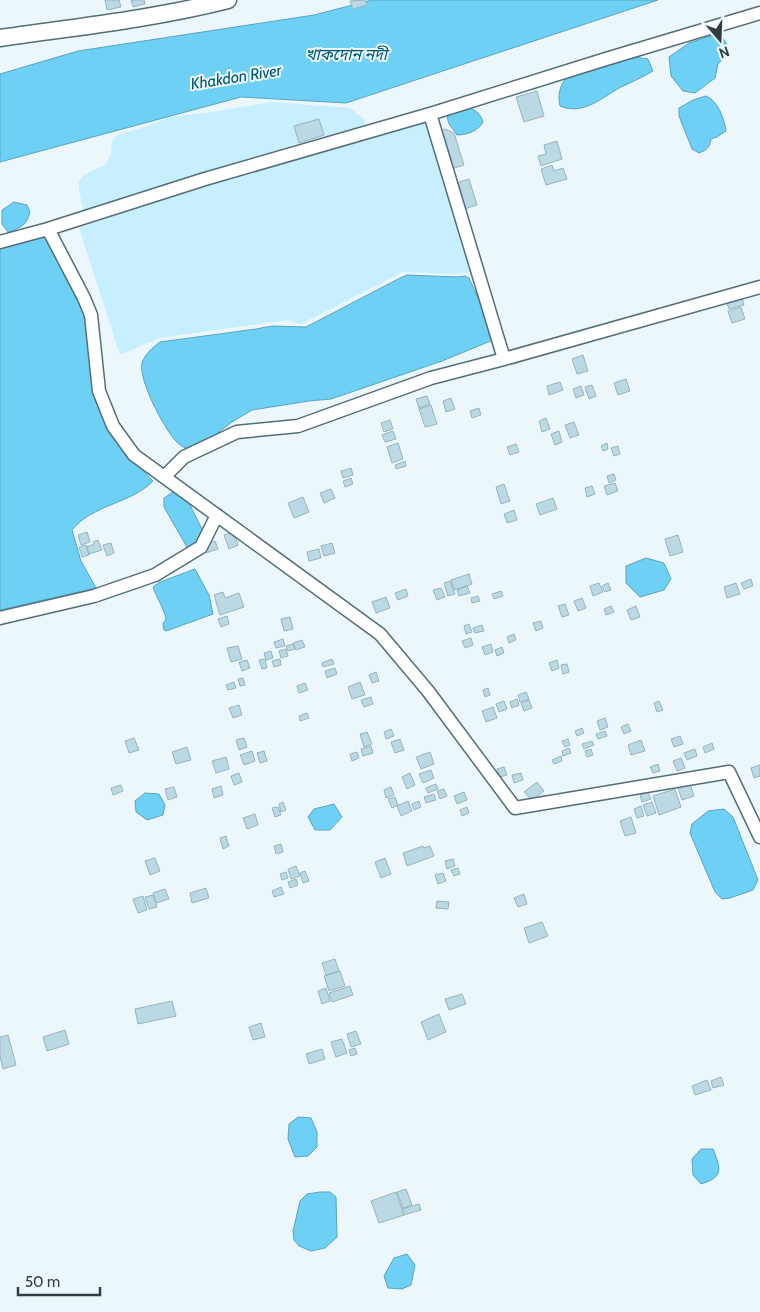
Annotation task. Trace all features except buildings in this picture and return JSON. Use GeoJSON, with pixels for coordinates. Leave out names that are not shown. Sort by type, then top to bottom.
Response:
{"type":"FeatureCollection","features":[{"type":"Feature","properties":{"kind":"street"},"geometry":{"type":"LineString","coordinates":[[0,38],[123,20],[228,0]]}},
{"type":"Feature","properties":{"kind":"street"},"geometry":{"type":"LineString","coordinates":[[0,242],[760,13]]}},
{"type":"Feature","properties":{"kind":"street"},"geometry":{"type":"LineString","coordinates":[[430,114],[504,359]]}},
{"type":"Feature","properties":{"kind":"street"},"geometry":{"type":"LineString","coordinates":[[48,229],[91,315],[99,392],[112,426],[134,455],[380,634],[428,692],[515,808],[729,772],[760,837]]}},
{"type":"Feature","properties":{"kind":"street"},"geometry":{"type":"LineString","coordinates":[[164,477],[184,456],[237,432],[298,426],[430,378],[760,287]]}},
{"type":"Feature","properties":{"kind":"street"},"geometry":{"type":"LineString","coordinates":[[0,618],[108,592],[155,575],[201,547],[217,515]]}},
{"type":"Feature","properties":{"kind":"shaded area"},"geometry":{"type":"Polygon","coordinates":[[[272,102],[350,108],[363,118],[365,121],[364,126],[293,145],[84,214],[79,181],[84,175],[107,164],[112,142],[116,136],[170,117],[272,102]]]}},
{"type":"Feature","properties":{"kind":"shaded area"},"geometry":{"type":"Polygon","coordinates":[[[431,120],[477,272],[453,274],[403,272],[301,324],[287,320],[159,338],[120,355],[79,228],[188,190],[431,120]]]}},
{"type":"Feature","properties":{"kind":"water","name":"খাকদোন নদী"},"geometry":{"type":"Polygon","coordinates":[[[372,0],[658,0],[346,103],[241,97],[0,162],[0,74],[78,51],[314,15],[372,0]]]}},
{"type":"Feature","properties":{"kind":"water"},"geometry":{"type":"Polygon","coordinates":[[[710,36],[722,37],[727,44],[725,57],[718,64],[715,78],[695,93],[683,91],[671,76],[669,57],[689,43],[710,36]]]}},
{"type":"Feature","properties":{"kind":"water"},"geometry":{"type":"Polygon","coordinates":[[[634,57],[648,59],[653,71],[585,107],[577,109],[560,106],[560,90],[564,81],[569,77],[586,70],[634,57]]]}},
{"type":"Feature","properties":{"kind":"water"},"geometry":{"type":"Polygon","coordinates":[[[706,96],[720,110],[726,131],[711,139],[708,148],[699,153],[692,149],[679,116],[679,108],[693,100],[706,96]]]}},
{"type":"Feature","properties":{"kind":"water"},"geometry":{"type":"Polygon","coordinates":[[[464,107],[476,111],[483,122],[472,132],[457,135],[449,124],[447,114],[464,107]]]}},
{"type":"Feature","properties":{"kind":"water"},"geometry":{"type":"Polygon","coordinates":[[[14,202],[27,205],[30,212],[23,225],[8,232],[2,224],[2,210],[14,202]]]}},
{"type":"Feature","properties":{"kind":"water"},"geometry":{"type":"Polygon","coordinates":[[[45,237],[69,277],[88,320],[88,349],[128,455],[153,481],[134,495],[90,515],[72,530],[81,561],[96,588],[0,610],[0,249],[45,237]]]}},
{"type":"Feature","properties":{"kind":"water"},"geometry":{"type":"Polygon","coordinates":[[[407,275],[465,276],[469,278],[489,323],[493,340],[442,361],[331,399],[252,410],[232,422],[199,447],[185,448],[177,442],[165,426],[148,392],[142,370],[142,363],[145,357],[160,342],[272,326],[306,327],[407,275]]]}},
{"type":"Feature","properties":{"kind":"water"},"geometry":{"type":"Polygon","coordinates":[[[173,492],[181,494],[188,501],[204,533],[202,543],[188,549],[164,507],[164,498],[173,492]]]}},
{"type":"Feature","properties":{"kind":"water"},"geometry":{"type":"Polygon","coordinates":[[[646,558],[664,563],[671,579],[664,590],[640,597],[626,583],[626,566],[646,558]]]}},
{"type":"Feature","properties":{"kind":"water"},"geometry":{"type":"Polygon","coordinates":[[[195,569],[209,595],[213,614],[166,631],[163,624],[166,619],[165,615],[153,587],[160,582],[195,569]]]}},
{"type":"Feature","properties":{"kind":"water"},"geometry":{"type":"Polygon","coordinates":[[[145,793],[159,794],[165,805],[163,815],[147,820],[136,812],[135,801],[145,793]]]}},
{"type":"Feature","properties":{"kind":"water"},"geometry":{"type":"Polygon","coordinates":[[[334,804],[342,817],[330,830],[315,830],[308,817],[314,809],[334,804]]]}},
{"type":"Feature","properties":{"kind":"water"},"geometry":{"type":"Polygon","coordinates":[[[724,809],[733,817],[758,880],[753,890],[722,899],[715,892],[690,833],[692,824],[708,811],[724,809]]]}},
{"type":"Feature","properties":{"kind":"water"},"geometry":{"type":"Polygon","coordinates":[[[298,1117],[311,1118],[317,1132],[317,1147],[308,1156],[295,1157],[288,1139],[289,1124],[298,1117]]]}},
{"type":"Feature","properties":{"kind":"water"},"geometry":{"type":"Polygon","coordinates":[[[701,1149],[713,1149],[719,1171],[714,1178],[701,1184],[693,1175],[692,1159],[701,1149]]]}},
{"type":"Feature","properties":{"kind":"water"},"geometry":{"type":"Polygon","coordinates":[[[330,1192],[336,1197],[337,1237],[325,1248],[311,1251],[299,1246],[294,1240],[293,1231],[300,1201],[307,1194],[330,1192]]]}},
{"type":"Feature","properties":{"kind":"water"},"geometry":{"type":"Polygon","coordinates":[[[407,1254],[415,1265],[411,1285],[402,1289],[388,1288],[384,1276],[394,1258],[407,1254]]]}},
{"type":"Feature","properties":{"kind":"water label","name":"Khakdon River"},"geometry":{"type":"Point","coordinates":[236,77]}}]}
